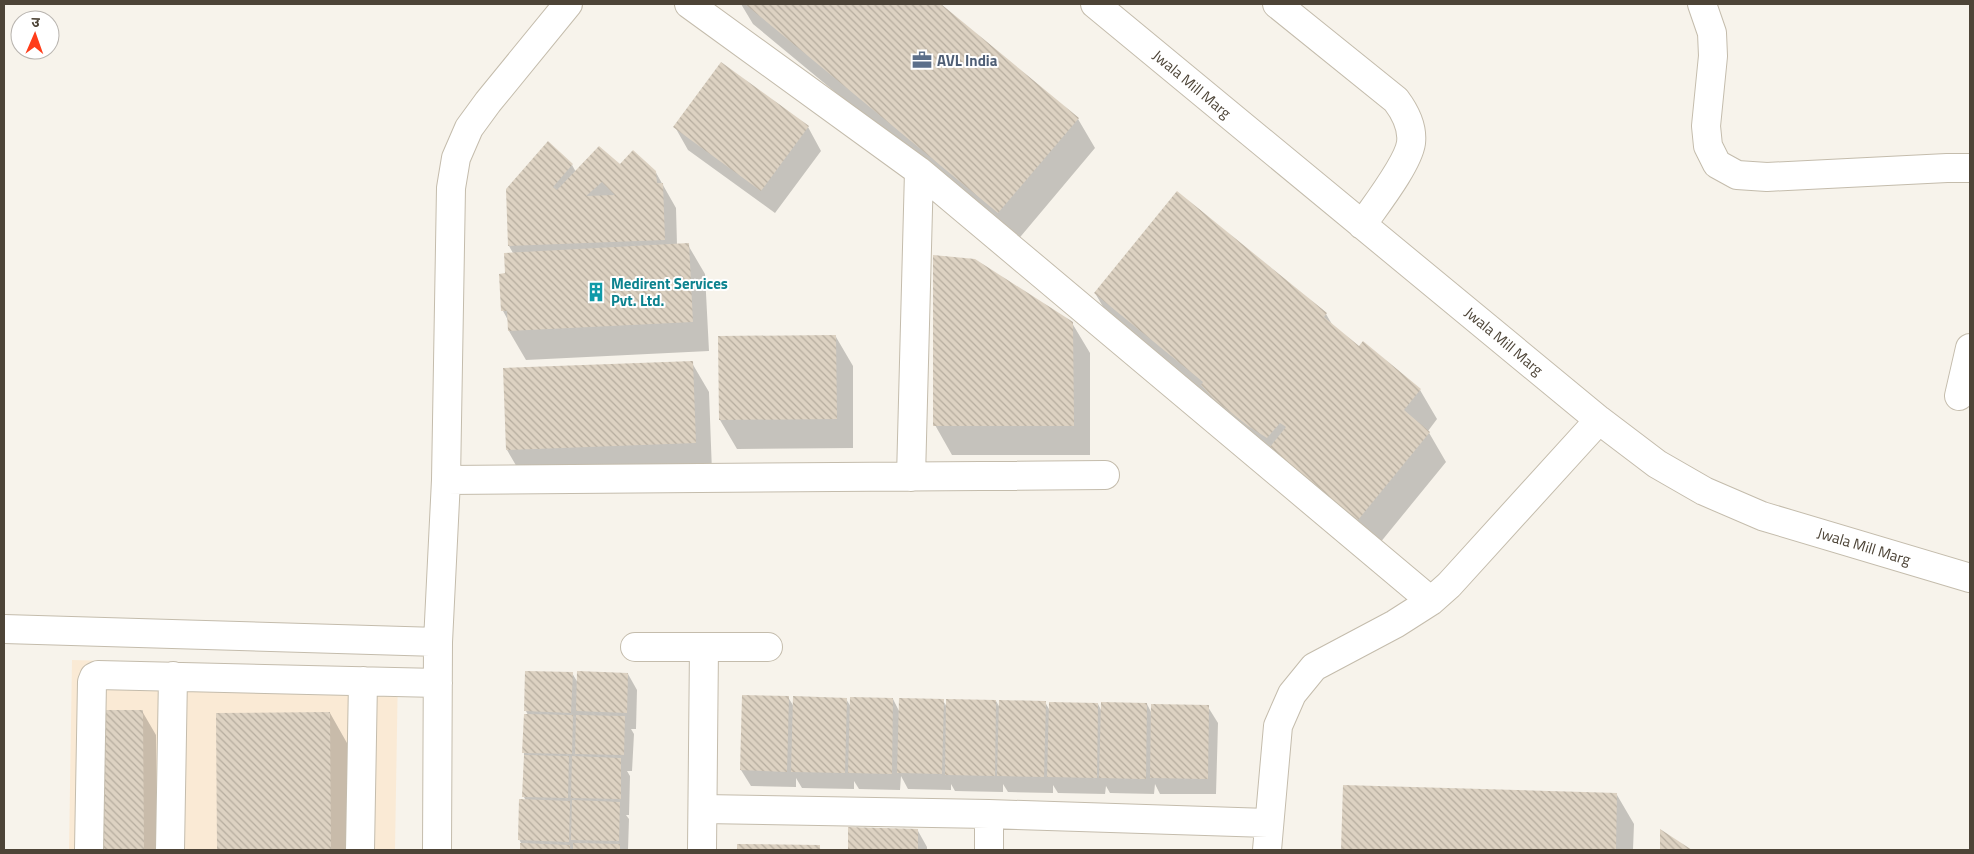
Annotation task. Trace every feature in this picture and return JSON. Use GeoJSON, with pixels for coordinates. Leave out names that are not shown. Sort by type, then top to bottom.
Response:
{"type":"FeatureCollection","features":[{"type":"Feature","properties":{"kind":"street"},"geometry":{"type":"LineString","coordinates":[[437,850],[438,642],[446,480],[451,188],[456,158],[469,128],[568,4]]}},
{"type":"Feature","properties":{"kind":"street"},"geometry":{"type":"LineString","coordinates":[[689,4],[919,171],[1431,601]]}},
{"type":"Feature","properties":{"kind":"street","name":"Jwala Mill Marg"},"geometry":{"type":"LineString","coordinates":[[1095,4],[1599,420],[1657,464],[1704,491],[1762,516],[1970,578]]}},
{"type":"Feature","properties":{"kind":"street"},"geometry":{"type":"LineString","coordinates":[[1277,4],[1396,100],[1406,112],[1411,144],[1398,172],[1362,224]]}},
{"type":"Feature","properties":{"kind":"street"},"geometry":{"type":"LineString","coordinates":[[1702,4],[1712,33],[1713,56],[1706,126],[1708,146],[1717,164],[1737,175],[1767,177],[1970,168]]}},
{"type":"Feature","properties":{"kind":"street"},"geometry":{"type":"LineString","coordinates":[[911,476],[919,171]]}},
{"type":"Feature","properties":{"kind":"street"},"geometry":{"type":"LineString","coordinates":[[1959,396],[1970,348]]}},
{"type":"Feature","properties":{"kind":"street"},"geometry":{"type":"LineString","coordinates":[[1267,850],[1278,726],[1292,694],[1314,667],[1395,624],[1431,601],[1449,585],[1599,420]]}},
{"type":"Feature","properties":{"kind":"street"},"geometry":{"type":"LineString","coordinates":[[446,480],[1105,475]]}},
{"type":"Feature","properties":{"kind":"street"},"geometry":{"type":"LineString","coordinates":[[4,629],[438,642]]}},
{"type":"Feature","properties":{"kind":"street"},"geometry":{"type":"LineString","coordinates":[[635,647],[768,647]]}},
{"type":"Feature","properties":{"kind":"street"},"geometry":{"type":"LineString","coordinates":[[702,850],[704,647]]}},
{"type":"Feature","properties":{"kind":"street"},"geometry":{"type":"LineString","coordinates":[[89,850],[92,682],[94,677],[98,675],[438,683]]}},
{"type":"Feature","properties":{"kind":"street"},"geometry":{"type":"LineString","coordinates":[[170,850],[173,676]]}},
{"type":"Feature","properties":{"kind":"street"},"geometry":{"type":"LineString","coordinates":[[360,850],[363,681]]}},
{"type":"Feature","properties":{"kind":"street"},"geometry":{"type":"LineString","coordinates":[[703,809],[990,814],[1268,822]]}},
{"type":"Feature","properties":{"kind":"street"},"geometry":{"type":"LineString","coordinates":[[989,850],[990,814]]}},
{"type":"Feature","properties":{"kind":"shaded area"},"geometry":{"type":"Polygon","coordinates":[[[72,660],[398,669],[395,850],[69,850],[72,660]]]}},
{"type":"Feature","properties":{"kind":"building"},"geometry":{"type":"Polygon","coordinates":[[[745,4],[941,4],[1079,118],[998,213],[745,4]]]}},
{"type":"Feature","properties":{"kind":"building"},"geometry":{"type":"Polygon","coordinates":[[[721,62],[809,126],[761,191],[673,127],[721,62]]]}},
{"type":"Feature","properties":{"kind":"building"},"geometry":{"type":"Polygon","coordinates":[[[548,141],[573,164],[553,187],[557,190],[599,146],[620,164],[633,150],[656,171],[657,183],[663,183],[665,240],[508,246],[506,189],[548,141]],[[602,182],[586,196],[615,195],[602,182]]]}},
{"type":"Feature","properties":{"kind":"building"},"geometry":{"type":"Polygon","coordinates":[[[1177,191],[1327,313],[1324,317],[1359,346],[1363,341],[1421,389],[1404,410],[1430,432],[1358,520],[1269,448],[1286,427],[1280,423],[1267,438],[1248,426],[1215,400],[1201,385],[1203,382],[1094,293],[1177,191]]]}},
{"type":"Feature","properties":{"kind":"building","name":"Medirent Services Pvt. Ltd."},"geometry":{"type":"Polygon","coordinates":[[[689,243],[693,322],[508,331],[507,311],[501,311],[499,274],[505,273],[504,253],[689,243]]]}},
{"type":"Feature","properties":{"kind":"building"},"geometry":{"type":"Polygon","coordinates":[[[933,255],[975,259],[1073,322],[1074,426],[933,426],[933,255]]]}},
{"type":"Feature","properties":{"kind":"building"},"geometry":{"type":"Polygon","coordinates":[[[836,335],[837,419],[719,420],[718,336],[836,335]]]}},
{"type":"Feature","properties":{"kind":"building"},"geometry":{"type":"Polygon","coordinates":[[[693,361],[696,443],[506,450],[503,368],[693,361]]]}},
{"type":"Feature","properties":{"kind":"building"},"geometry":{"type":"Polygon","coordinates":[[[525,671],[573,672],[571,713],[524,711],[525,671]]]}},
{"type":"Feature","properties":{"kind":"building"},"geometry":{"type":"Polygon","coordinates":[[[577,671],[628,673],[627,713],[576,711],[577,671]]]}},
{"type":"Feature","properties":{"kind":"building"},"geometry":{"type":"Polygon","coordinates":[[[742,695],[789,696],[787,772],[740,770],[742,695]]]}},
{"type":"Feature","properties":{"kind":"building"},"geometry":{"type":"Polygon","coordinates":[[[793,696],[847,698],[845,773],[791,772],[793,696]]]}},
{"type":"Feature","properties":{"kind":"building"},"geometry":{"type":"Polygon","coordinates":[[[850,697],[893,698],[892,774],[848,773],[850,697]]]}},
{"type":"Feature","properties":{"kind":"building"},"geometry":{"type":"Polygon","coordinates":[[[899,698],[944,699],[942,774],[897,773],[899,698]]]}},
{"type":"Feature","properties":{"kind":"building"},"geometry":{"type":"Polygon","coordinates":[[[946,699],[996,700],[995,776],[945,775],[946,699]]]}},
{"type":"Feature","properties":{"kind":"building"},"geometry":{"type":"Polygon","coordinates":[[[999,700],[1046,701],[1044,777],[997,776],[999,700]]]}},
{"type":"Feature","properties":{"kind":"building"},"geometry":{"type":"Polygon","coordinates":[[[1049,702],[1098,703],[1097,778],[1047,777],[1049,702]]]}},
{"type":"Feature","properties":{"kind":"building"},"geometry":{"type":"Polygon","coordinates":[[[1101,702],[1147,703],[1146,779],[1099,778],[1101,702]]]}},
{"type":"Feature","properties":{"kind":"building"},"geometry":{"type":"Polygon","coordinates":[[[1151,704],[1209,705],[1208,779],[1150,778],[1151,704]]]}},
{"type":"Feature","properties":{"kind":"building"},"geometry":{"type":"Polygon","coordinates":[[[98,710],[143,710],[144,850],[99,850],[98,710]]]}},
{"type":"Feature","properties":{"kind":"building"},"geometry":{"type":"Polygon","coordinates":[[[330,712],[331,850],[217,850],[216,713],[330,712]]]}},
{"type":"Feature","properties":{"kind":"building"},"geometry":{"type":"Polygon","coordinates":[[[524,714],[573,715],[572,754],[522,753],[524,714]]]}},
{"type":"Feature","properties":{"kind":"building"},"geometry":{"type":"Polygon","coordinates":[[[576,715],[625,716],[624,755],[575,754],[576,715]]]}},
{"type":"Feature","properties":{"kind":"building"},"geometry":{"type":"Polygon","coordinates":[[[524,755],[569,756],[568,798],[522,797],[524,755]]]}},
{"type":"Feature","properties":{"kind":"building"},"geometry":{"type":"Polygon","coordinates":[[[572,756],[621,758],[621,799],[571,798],[572,756]]]}},
{"type":"Feature","properties":{"kind":"building"},"geometry":{"type":"Polygon","coordinates":[[[1343,785],[1617,793],[1616,850],[1341,850],[1343,785]]]}},
{"type":"Feature","properties":{"kind":"building"},"geometry":{"type":"Polygon","coordinates":[[[519,799],[570,801],[569,842],[518,840],[519,799]]]}},
{"type":"Feature","properties":{"kind":"building"},"geometry":{"type":"Polygon","coordinates":[[[572,800],[620,802],[619,841],[571,840],[572,800]]]}},
{"type":"Feature","properties":{"kind":"building"},"geometry":{"type":"Polygon","coordinates":[[[848,827],[918,829],[918,850],[848,850],[848,827]]]}},
{"type":"Feature","properties":{"kind":"building"},"geometry":{"type":"Polygon","coordinates":[[[1660,829],[1692,850],[1660,850],[1660,829]]]}},
{"type":"Feature","properties":{"kind":"building"},"geometry":{"type":"Polygon","coordinates":[[[520,843],[570,845],[570,850],[520,850],[520,843]]]}},
{"type":"Feature","properties":{"kind":"building"},"geometry":{"type":"Polygon","coordinates":[[[573,843],[620,844],[620,850],[573,850],[573,843]]]}},
{"type":"Feature","properties":{"kind":"building"},"geometry":{"type":"Polygon","coordinates":[[[737,844],[820,845],[820,850],[737,850],[737,844]]]}},
{"type":"Feature","properties":{"kind":"place","name":"AVL India"},"geometry":{"type":"Point","coordinates":[922,60]}},
{"type":"Feature","properties":{"kind":"place","name":"Medirent Services Pvt. Ltd."},"geometry":{"type":"Point","coordinates":[596,292]}}]}
